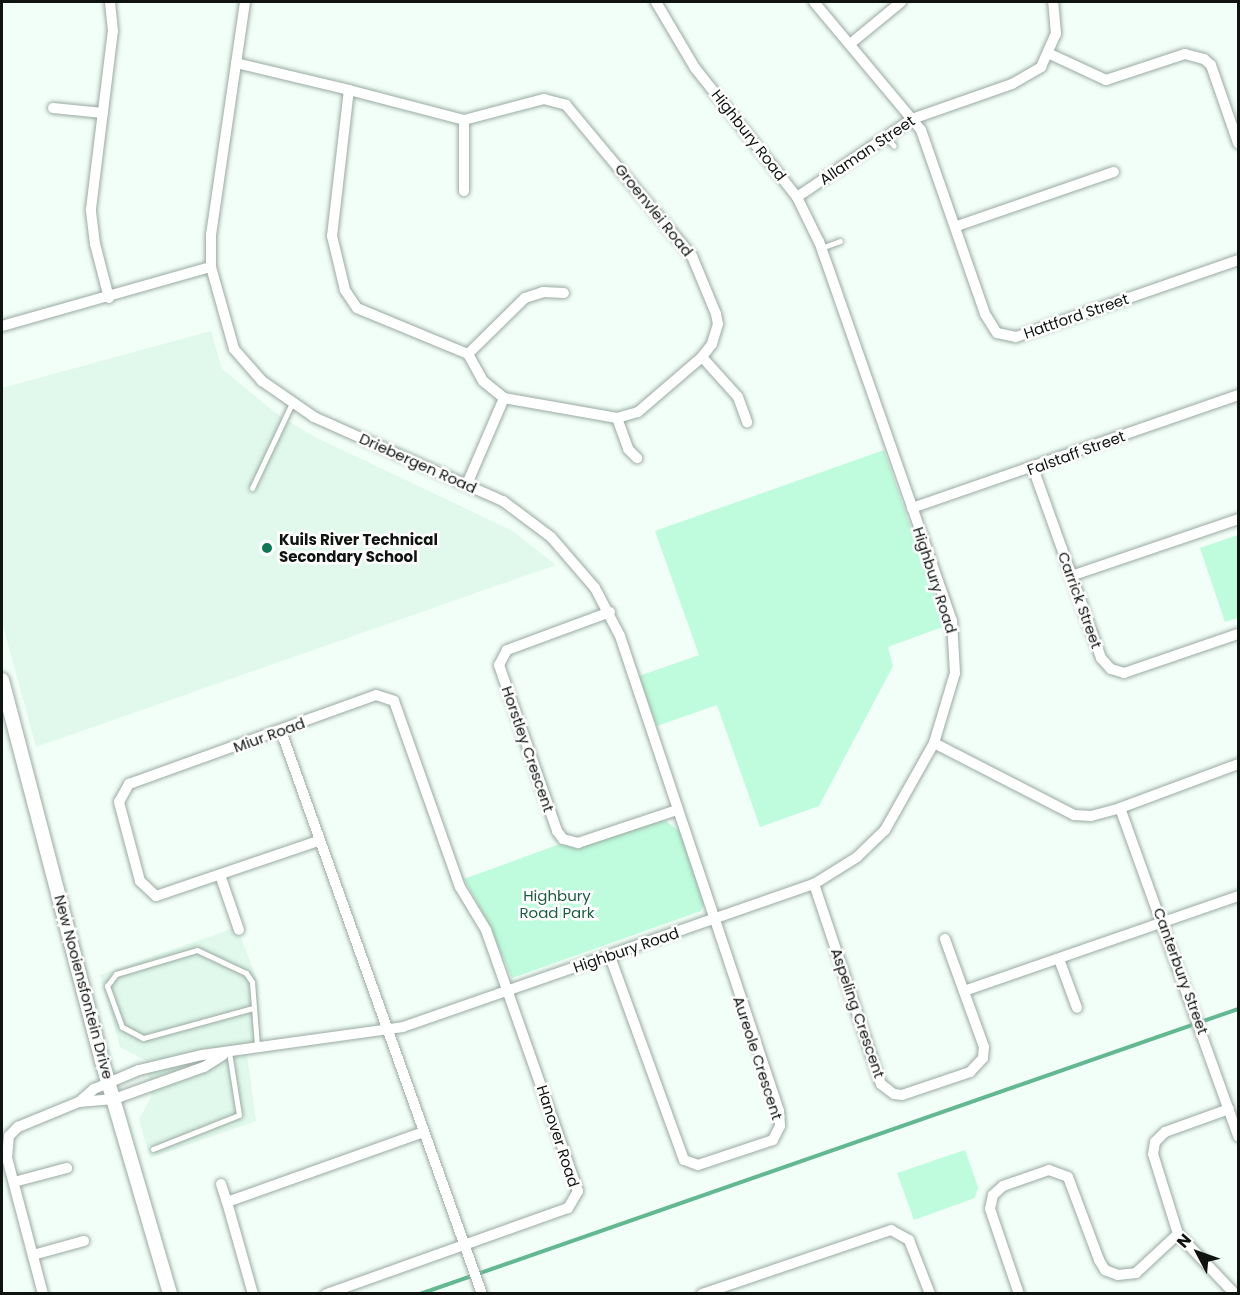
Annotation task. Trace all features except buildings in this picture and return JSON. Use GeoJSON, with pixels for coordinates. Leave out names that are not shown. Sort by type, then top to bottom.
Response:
{"type":"FeatureCollection","features":[{"type":"Feature","properties":{"kind":"street"},"geometry":{"type":"LineString","coordinates":[[109,298],[95,244],[91,209],[113,30],[110,2]]}},
{"type":"Feature","properties":{"kind":"street","name":"Driebergen Road"},"geometry":{"type":"LineString","coordinates":[[245,2],[211,234],[211,267],[234,349],[262,381],[314,417],[503,501],[534,521],[574,560],[610,612],[715,918]]}},
{"type":"Feature","properties":{"kind":"street","name":"Highbury Road"},"geometry":{"type":"LineString","coordinates":[[79,1102],[109,1082],[139,1070],[257,1046],[389,1030],[610,957],[814,884],[857,857],[885,830],[934,743],[952,694],[955,646],[952,621],[821,248],[797,197],[695,68],[656,2]]}},
{"type":"Feature","properties":{"kind":"street","name":"Hattford Street"},"geometry":{"type":"LineString","coordinates":[[814,2],[921,130],[957,226],[985,314],[996,333],[1016,337],[1239,261]]}},
{"type":"Feature","properties":{"kind":"street"},"geometry":{"type":"LineString","coordinates":[[850,44],[901,2]]}},
{"type":"Feature","properties":{"kind":"street"},"geometry":{"type":"LineString","coordinates":[[1053,2],[1056,34],[1050,54],[1106,80],[1185,54],[1204,59],[1211,65],[1239,143]]}},
{"type":"Feature","properties":{"kind":"street","name":"Allaman Street"},"geometry":{"type":"LineString","coordinates":[[797,197],[912,119],[1026,79],[1041,67],[1050,54]]}},
{"type":"Feature","properties":{"kind":"street","name":"Groenvlei Road"},"geometry":{"type":"LineString","coordinates":[[236,63],[464,120],[544,99],[566,105],[681,240],[697,266],[718,324],[716,336],[702,357],[638,412],[617,418]]}},
{"type":"Feature","properties":{"kind":"street"},"geometry":{"type":"LineString","coordinates":[[349,90],[332,226],[334,252],[351,303],[368,314],[468,354],[483,381],[504,398],[617,418],[628,449],[637,459]]}},
{"type":"Feature","properties":{"kind":"street"},"geometry":{"type":"LineString","coordinates":[[52,108],[103,113]]}},
{"type":"Feature","properties":{"kind":"street"},"geometry":{"type":"LineString","coordinates":[[464,120],[464,190]]}},
{"type":"Feature","properties":{"kind":"street"},"geometry":{"type":"LineString","coordinates":[[957,226],[1114,172]]}},
{"type":"Feature","properties":{"kind":"street"},"geometry":{"type":"LineString","coordinates":[[2,326],[109,298],[211,267]]}},
{"type":"Feature","properties":{"kind":"street"},"geometry":{"type":"LineString","coordinates":[[468,354],[525,298],[543,292],[564,293]]}},
{"type":"Feature","properties":{"kind":"street"},"geometry":{"type":"LineString","coordinates":[[702,357],[738,398],[747,422]]}},
{"type":"Feature","properties":{"kind":"street","name":"Falstaff Street"},"geometry":{"type":"LineString","coordinates":[[912,508],[1033,468],[1239,394]]}},
{"type":"Feature","properties":{"kind":"street"},"geometry":{"type":"LineString","coordinates":[[467,484],[504,398]]}},
{"type":"Feature","properties":{"kind":"street","name":"Carrick Street"},"geometry":{"type":"LineString","coordinates":[[1033,468],[1101,658],[1117,671],[1124,673],[1239,634]]}},
{"type":"Feature","properties":{"kind":"street"},"geometry":{"type":"LineString","coordinates":[[1071,576],[1239,519]]}},
{"type":"Feature","properties":{"kind":"street","name":"Horstley Crescent"},"geometry":{"type":"LineString","coordinates":[[610,612],[507,650],[499,666],[557,831],[563,839],[578,843],[677,810]]}},
{"type":"Feature","properties":{"kind":"street","name":"New Nooiensfontein Drive"},"geometry":{"type":"LineString","coordinates":[[2,680],[109,1082],[170,1293]]}},
{"type":"Feature","properties":{"kind":"street","name":"Miur Road"},"geometry":{"type":"LineString","coordinates":[[318,841],[162,896],[149,893],[140,881],[119,801],[121,791],[129,784],[376,695],[394,701],[460,887],[486,930],[508,991]]}},
{"type":"Feature","properties":{"kind":"street"},"geometry":{"type":"LineString","coordinates":[[281,731],[318,841],[389,1030],[481,1292]]}},
{"type":"Feature","properties":{"kind":"street"},"geometry":{"type":"LineString","coordinates":[[934,743],[1074,815],[1091,816],[1120,808],[1239,764]]}},
{"type":"Feature","properties":{"kind":"street","name":"Canterbury Street"},"geometry":{"type":"LineString","coordinates":[[1120,808],[1164,922],[1239,1136]]}},
{"type":"Feature","properties":{"kind":"street"},"geometry":{"type":"LineString","coordinates":[[220,875],[239,930]]}},
{"type":"Feature","properties":{"kind":"street","name":"Aspeling Crescent"},"geometry":{"type":"LineString","coordinates":[[814,884],[881,1084],[889,1091],[902,1095],[978,1066],[984,1047],[945,939]]}},
{"type":"Feature","properties":{"kind":"street"},"geometry":{"type":"LineString","coordinates":[[964,991],[1239,896]]}},
{"type":"Feature","properties":{"kind":"street","name":"Aureole Crescent"},"geometry":{"type":"LineString","coordinates":[[610,957],[684,1160],[699,1165],[772,1140],[780,1126],[779,1111],[715,918]]}},
{"type":"Feature","properties":{"kind":"street"},"geometry":{"type":"LineString","coordinates":[[1059,959],[1077,1008]]}},
{"type":"Feature","properties":{"kind":"street","name":"Hanover Road"},"geometry":{"type":"LineString","coordinates":[[464,1245],[568,1209],[577,1196],[508,991]]}},
{"type":"Feature","properties":{"kind":"street","name":"Highbury Road"},"geometry":{"type":"LineString","coordinates":[[79,1102],[114,1098],[204,1067],[227,1052]]}},
{"type":"Feature","properties":{"kind":"street"},"geometry":{"type":"LineString","coordinates":[[43,1293],[6,1147],[9,1136],[18,1127],[79,1102]]}},
{"type":"Feature","properties":{"kind":"street"},"geometry":{"type":"LineString","coordinates":[[1229,1109],[1165,1132],[1155,1142],[1153,1154],[1178,1234],[1235,1293]]}},
{"type":"Feature","properties":{"kind":"street"},"geometry":{"type":"LineString","coordinates":[[227,1202],[424,1132]]}},
{"type":"Feature","properties":{"kind":"street"},"geometry":{"type":"LineString","coordinates":[[14,1182],[67,1168]]}},
{"type":"Feature","properties":{"kind":"street"},"geometry":{"type":"LineString","coordinates":[[1019,1293],[990,1209],[993,1195],[1003,1186],[1049,1170],[1068,1177],[1099,1260],[1106,1270],[1118,1275],[1136,1273],[1178,1234]]}},
{"type":"Feature","properties":{"kind":"street"},"geometry":{"type":"LineString","coordinates":[[221,1184],[253,1293]]}},
{"type":"Feature","properties":{"kind":"street"},"geometry":{"type":"LineString","coordinates":[[702,1293],[891,1230],[909,1240],[930,1293]]}},
{"type":"Feature","properties":{"kind":"street"},"geometry":{"type":"LineString","coordinates":[[33,1255],[84,1241]]}},
{"type":"Feature","properties":{"kind":"street"},"geometry":{"type":"LineString","coordinates":[[326,1293],[464,1245]]}},
{"type":"Feature","properties":{"kind":"lane"},"geometry":{"type":"LineString","coordinates":[[885,136],[894,146]]}},
{"type":"Feature","properties":{"kind":"lane"},"geometry":{"type":"LineString","coordinates":[[821,248],[840,241]]}},
{"type":"Feature","properties":{"kind":"lane"},"geometry":{"type":"LineString","coordinates":[[252,488],[292,403]]}},
{"type":"Feature","properties":{"kind":"lane"},"geometry":{"type":"LineString","coordinates":[[253,1008],[143,1038],[122,1027],[107,986],[116,974],[197,950],[246,973],[252,982],[257,1046]]}},
{"type":"Feature","properties":{"kind":"lane"},"geometry":{"type":"LineString","coordinates":[[153,1149],[239,1115],[227,1052]]}},
{"type":"Feature","properties":{"kind":"shaded area","name":"Kuils River Technical Secondary School"},"geometry":{"type":"Polygon","coordinates":[[[211,331],[222,369],[281,417],[317,438],[511,530],[556,565],[36,747],[2,622],[2,388],[211,331]]]}},
{"type":"Feature","properties":{"kind":"shaded area"},"geometry":{"type":"Polygon","coordinates":[[[237,927],[257,980],[261,1044],[246,1047],[256,1121],[150,1158],[139,1119],[152,1096],[145,1060],[120,1047],[100,975],[237,927]]]}},
{"type":"Feature","properties":{"kind":"green space"},"geometry":{"type":"Polygon","coordinates":[[[884,450],[945,626],[888,647],[893,666],[819,806],[760,827],[717,705],[657,726],[639,676],[699,655],[655,531],[884,450]]]}},
{"type":"Feature","properties":{"kind":"green space"},"geometry":{"type":"Polygon","coordinates":[[[1238,535],[1238,618],[1225,622],[1200,548],[1238,535]]]}},
{"type":"Feature","properties":{"kind":"green space","name":"Highbury Road Park"},"geometry":{"type":"Polygon","coordinates":[[[664,820],[680,831],[704,903],[701,911],[512,978],[487,920],[464,879],[560,844],[579,847],[664,820]]]}},
{"type":"Feature","properties":{"kind":"green space"},"geometry":{"type":"Polygon","coordinates":[[[965,1150],[978,1187],[975,1198],[914,1220],[897,1173],[965,1150]]]}},
{"type":"Feature","properties":{"kind":"waterway"},"geometry":{"type":"LineString","coordinates":[[420,1294],[1238,1009]]}},
{"type":"Feature","properties":{"kind":"place","name":"Kuils River Technical Secondary School"},"geometry":{"type":"Point","coordinates":[267,548]}}]}
